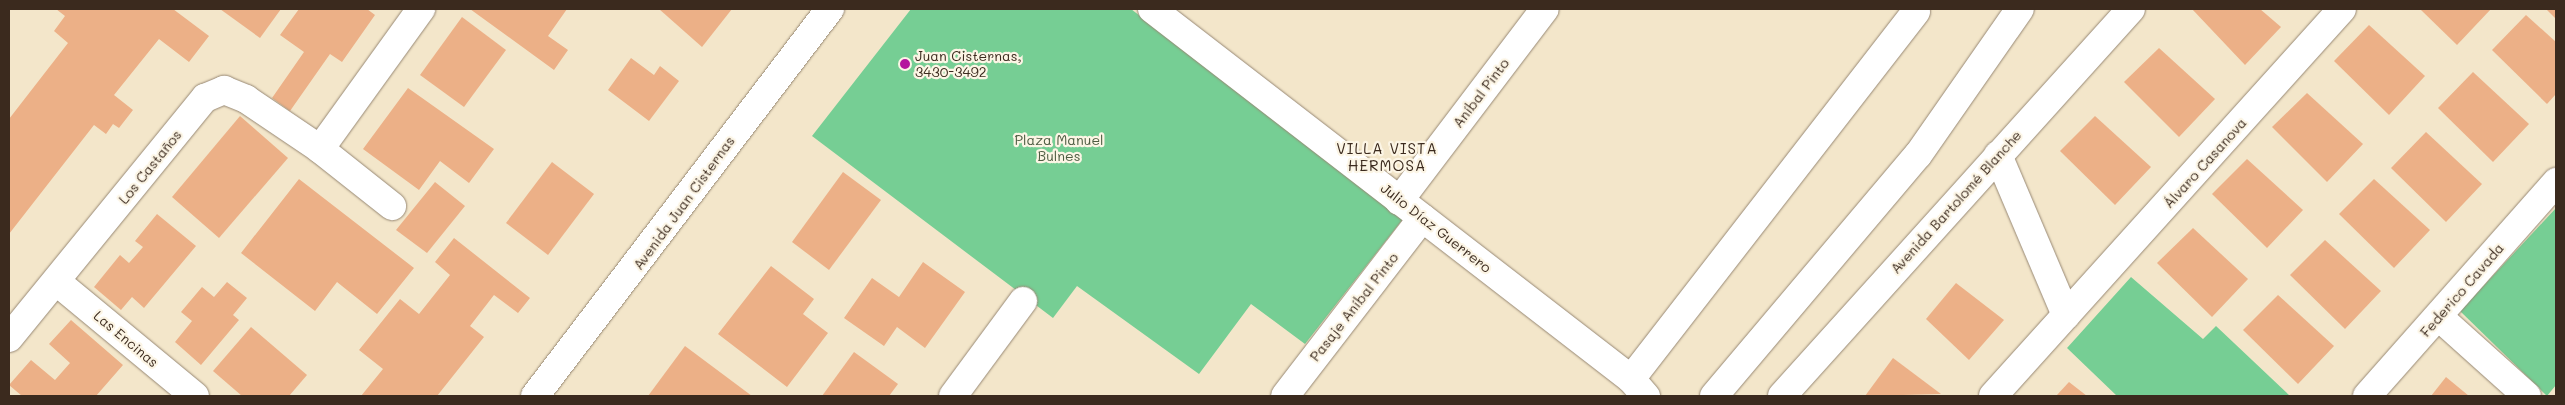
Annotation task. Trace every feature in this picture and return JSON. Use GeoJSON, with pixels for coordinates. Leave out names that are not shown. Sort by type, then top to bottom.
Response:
{"type":"FeatureCollection","features":[{"type":"Feature","properties":{"kind":"street"},"geometry":{"type":"LineString","coordinates":[[320,149],[421,9]]}},
{"type":"Feature","properties":{"kind":"street","name":"Avenida Juan Cisternas"},"geometry":{"type":"LineString","coordinates":[[536,396],[594,325],[830,9]]}},
{"type":"Feature","properties":{"kind":"street","name":"Julio Díaz Guerrero"},"geometry":{"type":"LineString","coordinates":[[1152,9],[1184,18],[1399,200],[1638,388]]}},
{"type":"Feature","properties":{"kind":"street","name":"Aníbal Pinto"},"geometry":{"type":"LineString","coordinates":[[1399,200],[1545,9]]}},
{"type":"Feature","properties":{"kind":"street"},"geometry":{"type":"LineString","coordinates":[[1714,396],[1918,155],[2020,9]]}},
{"type":"Feature","properties":{"kind":"street","name":"Avenida Bartolomé Blanche"},"geometry":{"type":"LineString","coordinates":[[1782,396],[2130,9]]}},
{"type":"Feature","properties":{"kind":"street","name":"Álvaro Casanova"},"geometry":{"type":"LineString","coordinates":[[1993,396],[2342,9]]}},
{"type":"Feature","properties":{"kind":"street"},"geometry":{"type":"LineString","coordinates":[[1638,388],[1916,11]]}},
{"type":"Feature","properties":{"kind":"street","name":"Los Castaños"},"geometry":{"type":"LineString","coordinates":[[9,338],[57,282],[205,98],[224,90],[246,99],[320,149],[392,206]]}},
{"type":"Feature","properties":{"kind":"street"},"geometry":{"type":"LineString","coordinates":[[1998,155],[2066,315]]}},
{"type":"Feature","properties":{"kind":"street","name":"Federico Cavada"},"geometry":{"type":"LineString","coordinates":[[2368,396],[2556,182]]}},
{"type":"Feature","properties":{"kind":"street","name":"Pasaje Aníbal Pinto"},"geometry":{"type":"LineString","coordinates":[[1285,396],[1422,218]]}},
{"type":"Feature","properties":{"kind":"street","name":"Las Encinas"},"geometry":{"type":"LineString","coordinates":[[57,282],[195,396]]}},
{"type":"Feature","properties":{"kind":"street"},"geometry":{"type":"LineString","coordinates":[[953,396],[1023,301]]}},
{"type":"Feature","properties":{"kind":"street"},"geometry":{"type":"LineString","coordinates":[[2439,317],[2527,396]]}},
{"type":"Feature","properties":{"kind":"green space","name":"Plaza Manuel Bulnes"},"geometry":{"type":"Polygon","coordinates":[[[911,9],[1131,9],[1403,219],[1305,344],[1251,304],[1199,374],[1077,286],[1053,318],[812,136],[911,9]]]}},
{"type":"Feature","properties":{"kind":"green space"},"geometry":{"type":"Polygon","coordinates":[[[2556,208],[2556,385],[2547,396],[2460,311],[2556,208]]]}},
{"type":"Feature","properties":{"kind":"green space"},"geometry":{"type":"Polygon","coordinates":[[[2131,277],[2203,339],[2216,326],[2290,396],[2117,396],[2067,348],[2131,277]]]}},
{"type":"Feature","properties":{"kind":"building"},"geometry":{"type":"Polygon","coordinates":[[[56,9],[173,9],[209,36],[189,62],[159,39],[114,95],[133,110],[119,128],[113,124],[106,134],[94,125],[9,234],[9,119],[68,43],[54,31],[65,16],[56,9]]]}},
{"type":"Feature","properties":{"kind":"building"},"geometry":{"type":"Polygon","coordinates":[[[220,9],[281,9],[260,38],[220,9]]]}},
{"type":"Feature","properties":{"kind":"building"},"geometry":{"type":"Polygon","coordinates":[[[299,9],[367,9],[375,15],[342,62],[330,54],[290,111],[272,98],[304,52],[280,35],[299,9]]]}},
{"type":"Feature","properties":{"kind":"building"},"geometry":{"type":"Polygon","coordinates":[[[470,9],[567,9],[548,36],[568,50],[554,70],[470,9]]]}},
{"type":"Feature","properties":{"kind":"building"},"geometry":{"type":"Polygon","coordinates":[[[659,9],[732,9],[702,47],[659,9]]]}},
{"type":"Feature","properties":{"kind":"building"},"geometry":{"type":"Polygon","coordinates":[[[2192,9],[2260,9],[2281,27],[2245,65],[2192,9]]]}},
{"type":"Feature","properties":{"kind":"building"},"geometry":{"type":"Polygon","coordinates":[[[2420,9],[2491,9],[2457,45],[2420,9]]]}},
{"type":"Feature","properties":{"kind":"building"},"geometry":{"type":"Polygon","coordinates":[[[2546,9],[2556,9],[2556,19],[2546,9]]]}},
{"type":"Feature","properties":{"kind":"building"},"geometry":{"type":"Polygon","coordinates":[[[2526,15],[2556,42],[2556,94],[2547,104],[2492,50],[2526,15]]]}},
{"type":"Feature","properties":{"kind":"building"},"geometry":{"type":"Polygon","coordinates":[[[462,17],[506,50],[464,107],[420,75],[462,17]]]}},
{"type":"Feature","properties":{"kind":"building"},"geometry":{"type":"Polygon","coordinates":[[[2369,25],[2425,76],[2389,115],[2334,61],[2369,25]]]}},
{"type":"Feature","properties":{"kind":"building"},"geometry":{"type":"Polygon","coordinates":[[[2159,48],[2215,99],[2179,137],[2124,82],[2159,48]]]}},
{"type":"Feature","properties":{"kind":"building"},"geometry":{"type":"Polygon","coordinates":[[[631,58],[654,75],[660,66],[679,81],[649,121],[608,90],[631,58]]]}},
{"type":"Feature","properties":{"kind":"building"},"geometry":{"type":"Polygon","coordinates":[[[2473,72],[2529,124],[2493,162],[2438,108],[2473,72]]]}},
{"type":"Feature","properties":{"kind":"building"},"geometry":{"type":"Polygon","coordinates":[[[408,88],[494,149],[469,183],[440,161],[419,190],[363,149],[408,88]]]}},
{"type":"Feature","properties":{"kind":"building"},"geometry":{"type":"Polygon","coordinates":[[[2307,93],[2363,144],[2327,182],[2272,127],[2307,93]]]}},
{"type":"Feature","properties":{"kind":"building"},"geometry":{"type":"Polygon","coordinates":[[[240,116],[288,158],[219,238],[172,197],[240,116]]]}},
{"type":"Feature","properties":{"kind":"building"},"geometry":{"type":"Polygon","coordinates":[[[2095,116],[2151,167],[2115,205],[2060,151],[2095,116]]]}},
{"type":"Feature","properties":{"kind":"building"},"geometry":{"type":"Polygon","coordinates":[[[2426,132],[2482,184],[2446,222],[2391,168],[2426,132]]]}},
{"type":"Feature","properties":{"kind":"building"},"geometry":{"type":"Polygon","coordinates":[[[2247,159],[2303,210],[2267,248],[2212,194],[2247,159]]]}},
{"type":"Feature","properties":{"kind":"building"},"geometry":{"type":"Polygon","coordinates":[[[552,162],[594,194],[548,255],[506,223],[552,162]]]}},
{"type":"Feature","properties":{"kind":"building"},"geometry":{"type":"Polygon","coordinates":[[[843,172],[881,200],[829,270],[792,242],[843,172]]]}},
{"type":"Feature","properties":{"kind":"building"},"geometry":{"type":"Polygon","coordinates":[[[299,179],[414,268],[377,314],[337,282],[315,311],[241,253],[299,179]]]}},
{"type":"Feature","properties":{"kind":"building"},"geometry":{"type":"Polygon","coordinates":[[[2374,179],[2430,230],[2394,268],[2339,214],[2374,179]]]}},
{"type":"Feature","properties":{"kind":"building"},"geometry":{"type":"Polygon","coordinates":[[[435,182],[465,206],[427,253],[396,230],[435,182]]]}},
{"type":"Feature","properties":{"kind":"building"},"geometry":{"type":"Polygon","coordinates":[[[157,214],[196,246],[144,308],[132,297],[121,310],[94,287],[120,255],[129,263],[137,254],[143,247],[135,241],[157,214]]]}},
{"type":"Feature","properties":{"kind":"building"},"geometry":{"type":"Polygon","coordinates":[[[2193,228],[2248,279],[2212,317],[2157,263],[2193,228]]]}},
{"type":"Feature","properties":{"kind":"building"},"geometry":{"type":"Polygon","coordinates":[[[454,238],[530,298],[518,313],[494,295],[470,326],[484,337],[437,396],[361,396],[383,369],[359,350],[400,299],[419,314],[450,275],[435,262],[454,238]]]}},
{"type":"Feature","properties":{"kind":"building"},"geometry":{"type":"Polygon","coordinates":[[[2325,240],[2381,291],[2345,329],[2290,275],[2325,240]]]}},
{"type":"Feature","properties":{"kind":"building"},"geometry":{"type":"Polygon","coordinates":[[[923,262],[965,292],[925,348],[897,327],[884,346],[844,318],[872,278],[899,297],[923,262]]]}},
{"type":"Feature","properties":{"kind":"building"},"geometry":{"type":"Polygon","coordinates":[[[771,266],[814,299],[803,314],[828,333],[787,387],[718,334],[771,266]]]}},
{"type":"Feature","properties":{"kind":"building"},"geometry":{"type":"Polygon","coordinates":[[[227,282],[247,298],[233,315],[239,320],[201,365],[175,342],[192,321],[181,312],[202,287],[214,297],[227,282]]]}},
{"type":"Feature","properties":{"kind":"building"},"geometry":{"type":"Polygon","coordinates":[[[1956,283],[2004,320],[1969,360],[1926,319],[1956,283]]]}},
{"type":"Feature","properties":{"kind":"building"},"geometry":{"type":"Polygon","coordinates":[[[2278,295],[2334,346],[2298,384],[2243,330],[2278,295]]]}},
{"type":"Feature","properties":{"kind":"building"},"geometry":{"type":"Polygon","coordinates":[[[71,320],[123,365],[96,396],[22,396],[9,385],[31,360],[55,380],[70,363],[49,344],[71,320]]]}},
{"type":"Feature","properties":{"kind":"building"},"geometry":{"type":"Polygon","coordinates":[[[251,327],[307,375],[289,396],[242,396],[213,371],[251,327]]]}},
{"type":"Feature","properties":{"kind":"building"},"geometry":{"type":"Polygon","coordinates":[[[685,346],[752,396],[648,396],[685,346]]]}},
{"type":"Feature","properties":{"kind":"building"},"geometry":{"type":"Polygon","coordinates":[[[854,352],[898,384],[889,396],[822,396],[854,352]]]}},
{"type":"Feature","properties":{"kind":"building"},"geometry":{"type":"Polygon","coordinates":[[[1893,358],[1941,394],[1865,396],[1893,358]]]}},
{"type":"Feature","properties":{"kind":"building"},"geometry":{"type":"Polygon","coordinates":[[[2446,377],[2469,396],[2431,396],[2446,377]]]}},
{"type":"Feature","properties":{"kind":"building"},"geometry":{"type":"Polygon","coordinates":[[[2069,382],[2087,396],[2056,396],[2069,382]]]}},
{"type":"Feature","properties":{"kind":"place","name":"Juan Cisternas, 3430-3492"},"geometry":{"type":"Point","coordinates":[905,64]}},
{"type":"Feature","properties":{"kind":"district","name":"VILLA VISTA HERMOSA"},"geometry":{"type":"Point","coordinates":[1387,156]}}]}
